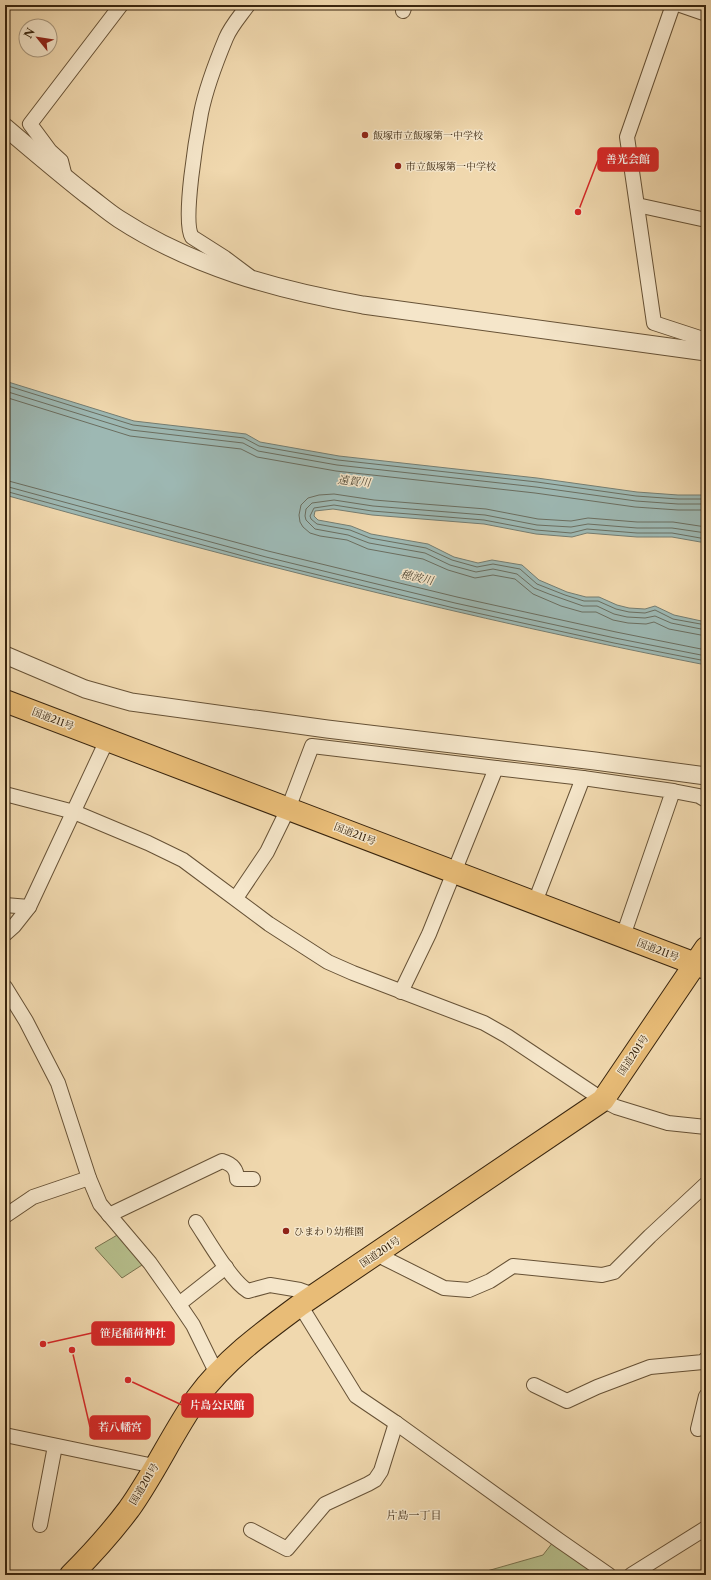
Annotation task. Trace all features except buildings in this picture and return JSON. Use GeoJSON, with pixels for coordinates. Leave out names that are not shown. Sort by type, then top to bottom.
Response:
{"type":"FeatureCollection","features":[{"type":"Feature","properties":{"kind":"highway","name":"国道211号"},"geometry":{"type":"LineString","coordinates":[[5,701],[623,936],[702,960]]}},
{"type":"Feature","properties":{"kind":"highway","name":"国道201号"},"geometry":{"type":"LineString","coordinates":[[71,1575],[103,1542],[130,1508],[183,1419],[216,1374],[255,1337],[307,1300],[603,1100],[702,960]]}},
{"type":"Feature","properties":{"kind":"street"},"geometry":{"type":"LineString","coordinates":[[248,5],[226,36],[201,113],[190,186],[189,224],[192,237],[226,258],[254,280]]}},
{"type":"Feature","properties":{"kind":"street"},"geometry":{"type":"LineString","coordinates":[[673,5],[627,137],[654,323],[706,340]]}},
{"type":"Feature","properties":{"kind":"street"},"geometry":{"type":"LineString","coordinates":[[680,5],[699,10]]}},
{"type":"Feature","properties":{"kind":"street"},"geometry":{"type":"LineString","coordinates":[[65,177],[61,161],[50,151],[30,124],[115,7]]}},
{"type":"Feature","properties":{"kind":"street"},"geometry":{"type":"LineString","coordinates":[[5,127],[118,219],[175,251],[222,270],[314,297],[706,352]]}},
{"type":"Feature","properties":{"kind":"street"},"geometry":{"type":"LineString","coordinates":[[637,205],[706,220]]}},
{"type":"Feature","properties":{"kind":"street"},"geometry":{"type":"LineString","coordinates":[[5,655],[85,689],[131,702],[327,729],[595,761],[706,776]]}},
{"type":"Feature","properties":{"kind":"street"},"geometry":{"type":"LineString","coordinates":[[5,934],[14,926],[29,907],[107,740]]}},
{"type":"Feature","properties":{"kind":"street"},"geometry":{"type":"LineString","coordinates":[[236,898],[267,852],[288,809],[312,746],[583,778],[673,791],[699,796],[706,800]]}},
{"type":"Feature","properties":{"kind":"street"},"geometry":{"type":"LineString","coordinates":[[401,992],[429,934],[496,768]]}},
{"type":"Feature","properties":{"kind":"street"},"geometry":{"type":"LineString","coordinates":[[535,902],[583,778]]}},
{"type":"Feature","properties":{"kind":"street"},"geometry":{"type":"LineString","coordinates":[[623,936],[673,791]]}},
{"type":"Feature","properties":{"kind":"street"},"geometry":{"type":"LineString","coordinates":[[5,794],[74,812],[148,843],[183,860],[269,924],[328,962],[401,992],[484,1023],[507,1036],[603,1100],[616,1107],[668,1123],[706,1127]]}},
{"type":"Feature","properties":{"kind":"street"},"geometry":{"type":"LineString","coordinates":[[5,906],[29,907]]}},
{"type":"Feature","properties":{"kind":"street"},"geometry":{"type":"LineString","coordinates":[[5,987],[26,1020],[58,1083],[89,1178],[100,1204],[150,1263],[179,1304],[193,1325],[216,1374]]}},
{"type":"Feature","properties":{"kind":"street"},"geometry":{"type":"LineString","coordinates":[[109,1215],[222,1161],[230,1163],[237,1172],[237,1179],[253,1178]]}},
{"type":"Feature","properties":{"kind":"street"},"geometry":{"type":"LineString","coordinates":[[5,1216],[34,1197],[89,1178]]}},
{"type":"Feature","properties":{"kind":"street"},"geometry":{"type":"LineString","coordinates":[[379,1252],[384,1258],[444,1288],[469,1290],[490,1281],[514,1266],[602,1274],[614,1272],[706,1184]]}},
{"type":"Feature","properties":{"kind":"street"},"geometry":{"type":"LineString","coordinates":[[196,1222],[226,1267],[242,1287],[248,1290],[270,1286],[300,1290],[307,1300],[356,1396],[609,1575]]}},
{"type":"Feature","properties":{"kind":"street"},"geometry":{"type":"LineString","coordinates":[[179,1304],[226,1267]]}},
{"type":"Feature","properties":{"kind":"street"},"geometry":{"type":"LineString","coordinates":[[534,1385],[567,1401],[597,1387],[650,1367],[703,1362],[706,1359]]}},
{"type":"Feature","properties":{"kind":"street"},"geometry":{"type":"LineString","coordinates":[[698,1429],[706,1396]]}},
{"type":"Feature","properties":{"kind":"street"},"geometry":{"type":"LineString","coordinates":[[252,1530],[287,1548],[326,1504],[375,1480],[381,1470],[396,1423]]}},
{"type":"Feature","properties":{"kind":"street"},"geometry":{"type":"LineString","coordinates":[[5,1435],[154,1466]]}},
{"type":"Feature","properties":{"kind":"street"},"geometry":{"type":"LineString","coordinates":[[40,1525],[55,1446]]}},
{"type":"Feature","properties":{"kind":"street"},"geometry":{"type":"LineString","coordinates":[[631,1575],[706,1528]]}},
{"type":"Feature","properties":{"kind":"green space"},"geometry":{"type":"Polygon","coordinates":[[[119,1234],[142,1265],[122,1278],[95,1248],[119,1234]]]}},
{"type":"Feature","properties":{"kind":"green space"},"geometry":{"type":"Polygon","coordinates":[[[553,1542],[601,1575],[473,1575],[543,1555],[553,1542]]]}},
{"type":"Feature","properties":{"kind":"water"},"geometry":{"type":"Polygon","coordinates":[[[5,381],[134,421],[246,434],[260,442],[339,456],[537,478],[637,492],[678,495],[706,495],[706,543],[672,537],[637,537],[587,533],[572,537],[536,534],[484,524],[372,515],[333,509],[315,511],[314,516],[318,520],[351,526],[371,534],[428,544],[454,557],[478,563],[492,560],[522,565],[539,580],[567,592],[586,597],[599,597],[617,605],[629,608],[645,609],[655,606],[674,615],[706,622],[706,665],[530,628],[354,587],[179,543],[5,495],[5,381]]]}},
{"type":"Feature","properties":{"kind":"place","name":"飯塚市立飯塚第一中学校"},"geometry":{"type":"Point","coordinates":[365,135]}},
{"type":"Feature","properties":{"kind":"place","name":"市立飯塚第一中学校"},"geometry":{"type":"Point","coordinates":[398,166]}},
{"type":"Feature","properties":{"kind":"place","name":"善光会館"},"geometry":{"type":"Point","coordinates":[578,212]}},
{"type":"Feature","properties":{"kind":"place","name":"ひまわり幼稚園"},"geometry":{"type":"Point","coordinates":[286,1231]}},
{"type":"Feature","properties":{"kind":"place","name":"笹尾稲荷神社"},"geometry":{"type":"Point","coordinates":[43,1344]}},
{"type":"Feature","properties":{"kind":"place","name":"若八幡宮"},"geometry":{"type":"Point","coordinates":[72,1350]}},
{"type":"Feature","properties":{"kind":"place","name":"片島公民館"},"geometry":{"type":"Point","coordinates":[128,1380]}},
{"type":"Feature","properties":{"kind":"district","name":"片島一丁目"},"geometry":{"type":"Point","coordinates":[414,1515]}},
{"type":"Feature","properties":{"kind":"water label","name":"遠賀川"},"geometry":{"type":"Point","coordinates":[354,481]}},
{"type":"Feature","properties":{"kind":"water label","name":"穂波川"},"geometry":{"type":"Point","coordinates":[417,577]}}]}
